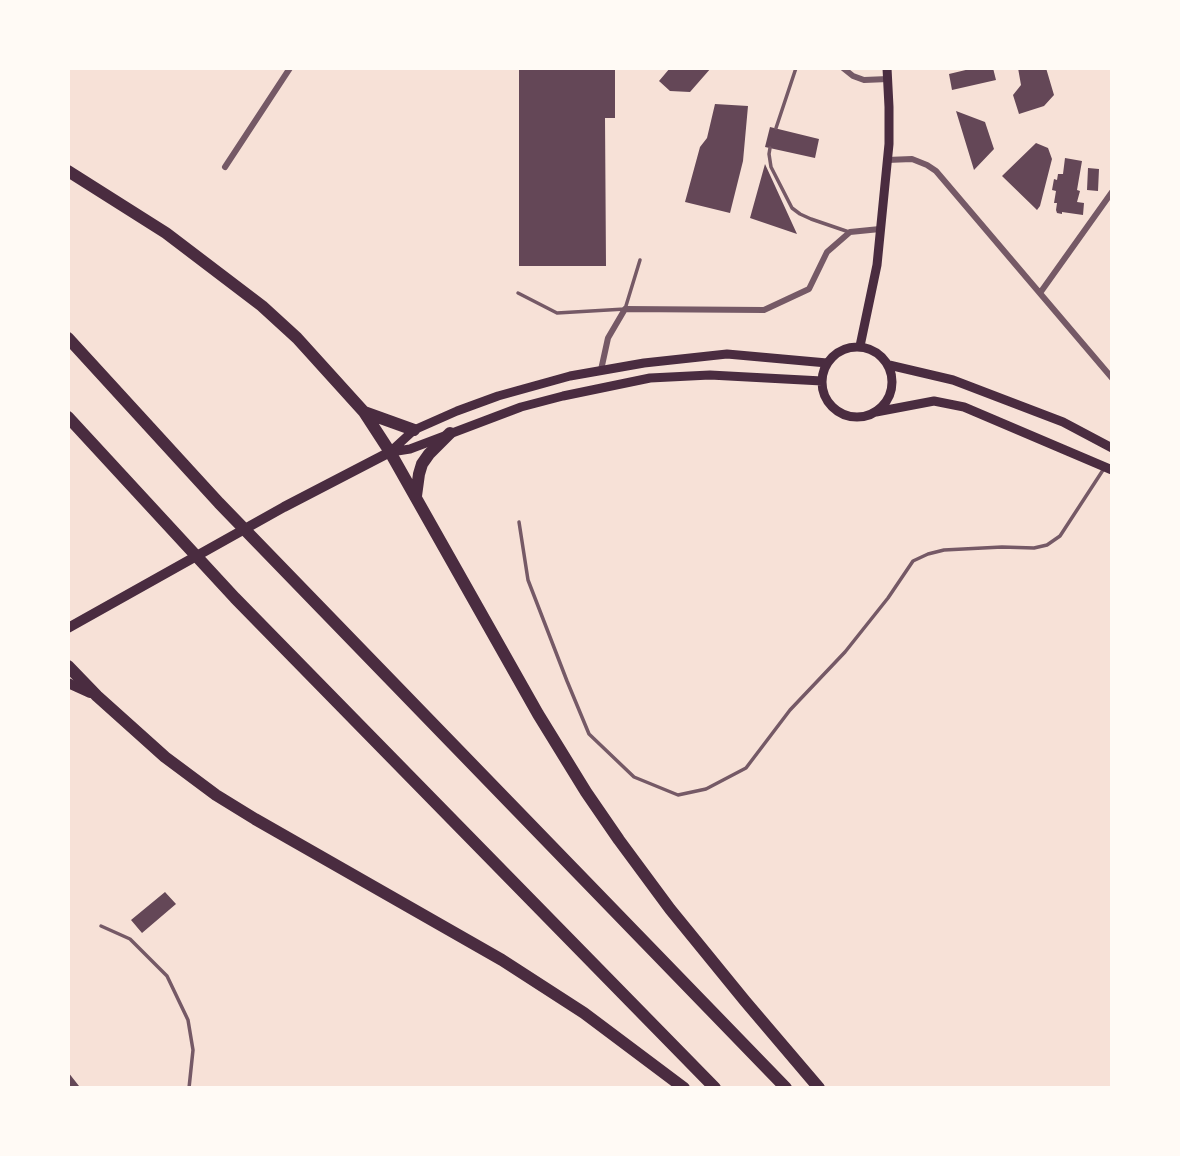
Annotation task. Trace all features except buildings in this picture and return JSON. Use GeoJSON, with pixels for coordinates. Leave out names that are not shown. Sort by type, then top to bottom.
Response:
{"type":"FeatureCollection","features":[{"type":"Feature","properties":{"kind":"highway"},"geometry":{"type":"LineString","coordinates":[[68,171],[166,233],[253,299],[297,338],[364,412],[416,496],[538,714],[586,792],[670,909],[819,1088]]}},
{"type":"Feature","properties":{"kind":"highway"},"geometry":{"type":"LineString","coordinates":[[68,338],[219,503],[786,1088]]}},
{"type":"Feature","properties":{"kind":"highway"},"geometry":{"type":"LineString","coordinates":[[364,412],[414,430]]}},
{"type":"Feature","properties":{"kind":"highway"},"geometry":{"type":"LineString","coordinates":[[68,417],[235,598],[715,1088]]}},
{"type":"Feature","properties":{"kind":"highway"},"geometry":{"type":"LineString","coordinates":[[416,496],[422,464],[450,433]]}},
{"type":"Feature","properties":{"kind":"highway"},"geometry":{"type":"LineString","coordinates":[[68,666],[97,696],[166,757],[216,795],[502,960],[584,1013],[684,1088]]}},
{"type":"Feature","properties":{"kind":"main road"},"geometry":{"type":"LineString","coordinates":[[860,346],[877,265],[887,160],[887,68]]}},
{"type":"Feature","properties":{"kind":"main road"},"geometry":{"type":"LineString","coordinates":[[876,412],[890,396],[893,386],[889,365],[872,349],[850,346],[841,350],[827,363],[822,382],[828,402],[845,415],[855,418],[934,401],[964,407],[1108,468]]}},
{"type":"Feature","properties":{"kind":"main road"},"geometry":{"type":"LineString","coordinates":[[68,628],[284,507],[390,452],[414,430],[498,396],[556,379],[601,370],[727,354],[827,363]]}},
{"type":"Feature","properties":{"kind":"main road"},"geometry":{"type":"LineString","coordinates":[[889,365],[953,380],[1063,422],[1112,448]]}},
{"type":"Feature","properties":{"kind":"main road"},"geometry":{"type":"LineString","coordinates":[[390,452],[410,449],[521,407],[650,378],[710,375],[822,382]]}},
{"type":"Feature","properties":{"kind":"main road"},"geometry":{"type":"LineString","coordinates":[[68,682],[97,696]]}},
{"type":"Feature","properties":{"kind":"street"},"geometry":{"type":"LineString","coordinates":[[225,167],[289,68]]}},
{"type":"Feature","properties":{"kind":"street"},"geometry":{"type":"LineString","coordinates":[[843,68],[864,80],[888,79]]}},
{"type":"Feature","properties":{"kind":"street"},"geometry":{"type":"LineString","coordinates":[[887,160],[912,159],[936,171],[1112,378]]}},
{"type":"Feature","properties":{"kind":"street"},"geometry":{"type":"LineString","coordinates":[[1040,293],[1112,192]]}},
{"type":"Feature","properties":{"kind":"street"},"geometry":{"type":"LineString","coordinates":[[601,370],[608,338],[625,309],[764,310],[809,289],[827,252],[850,232],[880,229]]}},
{"type":"Feature","properties":{"kind":"lane"},"geometry":{"type":"LineString","coordinates":[[776,128],[796,68]]}},
{"type":"Feature","properties":{"kind":"lane"},"geometry":{"type":"LineString","coordinates":[[770,148],[771,167],[792,208],[811,219],[850,232]]}},
{"type":"Feature","properties":{"kind":"lane"},"geometry":{"type":"LineString","coordinates":[[518,293],[557,313],[625,309],[640,260]]}},
{"type":"Feature","properties":{"kind":"lane"},"geometry":{"type":"LineString","coordinates":[[519,522],[528,580],[589,734],[634,776],[678,795],[706,789],[746,768],[790,709],[845,652],[914,561],[944,550],[1034,548],[1047,545],[1060,536],[1108,468]]}},
{"type":"Feature","properties":{"kind":"lane"},"geometry":{"type":"LineString","coordinates":[[101,926],[130,939],[167,976],[188,1020],[193,1049],[189,1088]]}}]}
